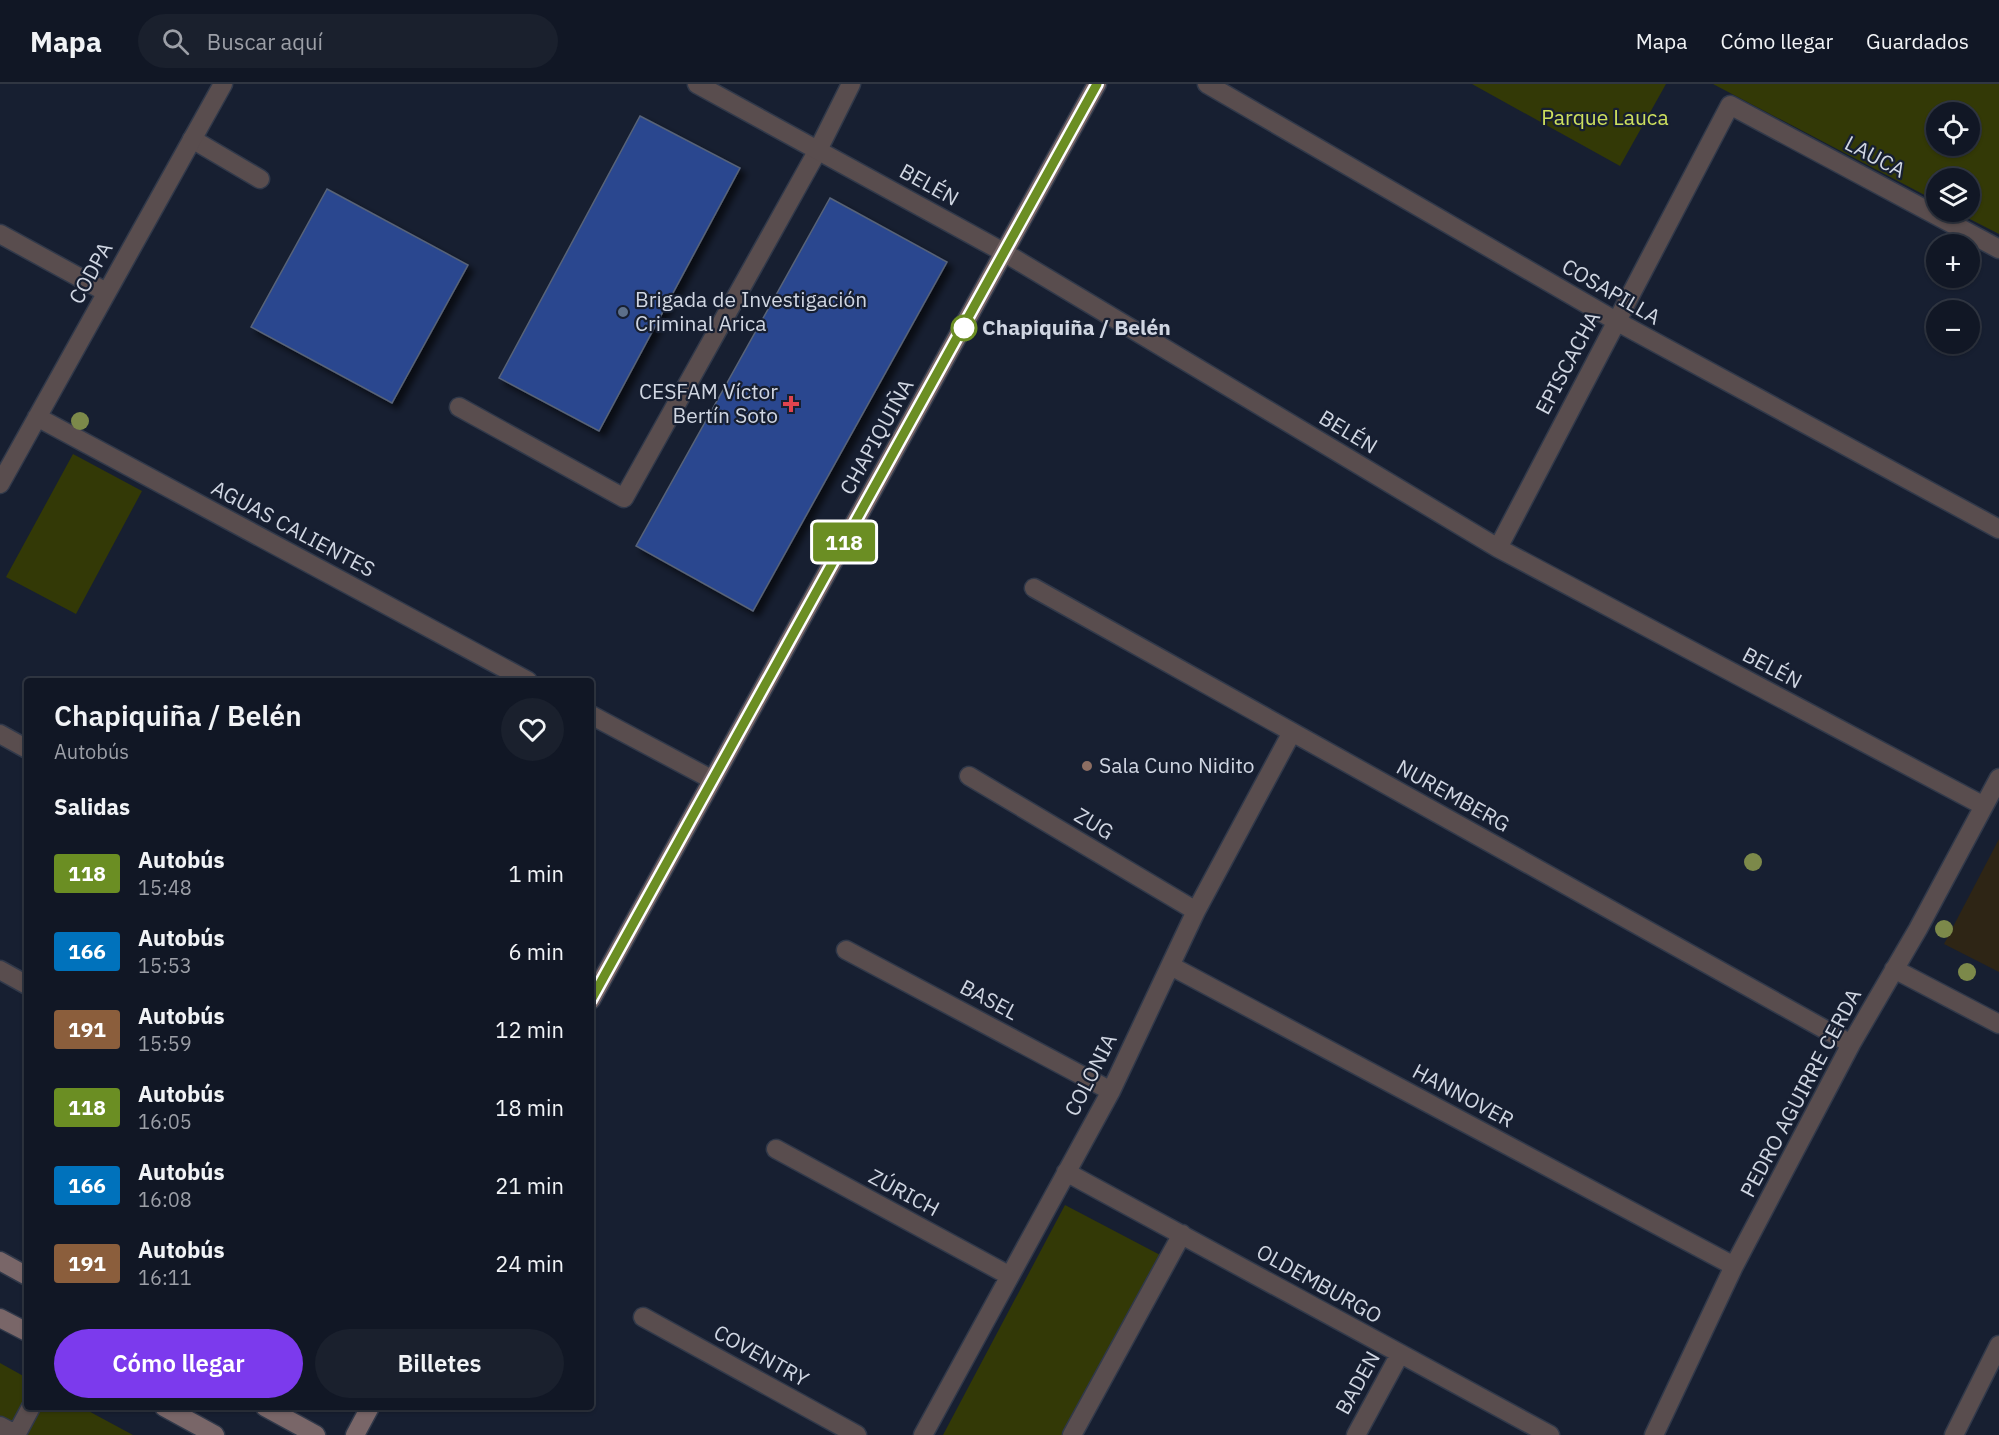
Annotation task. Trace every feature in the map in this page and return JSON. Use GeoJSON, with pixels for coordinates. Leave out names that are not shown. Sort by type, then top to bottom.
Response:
{"type":"FeatureCollection","features":[{"type":"Feature","properties":{"kind":"street","name":"CODPA"},"geometry":{"type":"LineString","coordinates":[[0,484],[223,84]]}},
{"type":"Feature","properties":{"kind":"street","name":"BELÉN"},"geometry":{"type":"LineString","coordinates":[[697,84],[1005,253],[1498,548],[1984,806]]}},
{"type":"Feature","properties":{"kind":"street"},"geometry":{"type":"LineString","coordinates":[[459,407],[624,498],[818,150],[851,84]]}},
{"type":"Feature","properties":{"kind":"street","name":"CHAPIQUIÑA"},"geometry":{"type":"LineString","coordinates":[[594,994],[1097,84]]}},
{"type":"Feature","properties":{"kind":"street","name":"COSAPILLA"},"geometry":{"type":"LineString","coordinates":[[1207,84],[1616,321],[1999,529]]}},
{"type":"Feature","properties":{"kind":"street","name":"EPISCACHA"},"geometry":{"type":"LineString","coordinates":[[1498,548],[1730,105]]}},
{"type":"Feature","properties":{"kind":"street","name":"LAUCA"},"geometry":{"type":"LineString","coordinates":[[1730,105],[1999,249]]}},
{"type":"Feature","properties":{"kind":"street"},"geometry":{"type":"LineString","coordinates":[[192,139],[260,179]]}},
{"type":"Feature","properties":{"kind":"street"},"geometry":{"type":"LineString","coordinates":[[0,234],[106,292]]}},
{"type":"Feature","properties":{"kind":"street","name":"AGUAS CALIENTES"},"geometry":{"type":"LineString","coordinates":[[37,417],[522,678]]}},
{"type":"Feature","properties":{"kind":"street","name":"NUREMBERG"},"geometry":{"type":"LineString","coordinates":[[1034,588],[1851,1044]]}},
{"type":"Feature","properties":{"kind":"street"},"geometry":{"type":"LineString","coordinates":[[594,717],[711,779]]}},
{"type":"Feature","properties":{"kind":"street","name":"COLONIA"},"geometry":{"type":"LineString","coordinates":[[923,1435],[1110,1091],[1196,911],[1292,732]]}},
{"type":"Feature","properties":{"kind":"street"},"geometry":{"type":"LineString","coordinates":[[0,734],[24,747]]}},
{"type":"Feature","properties":{"kind":"street","name":"ZUG"},"geometry":{"type":"LineString","coordinates":[[969,776],[1196,911]]}},
{"type":"Feature","properties":{"kind":"street","name":"PEDRO AGUIRRE CERDA"},"geometry":{"type":"LineString","coordinates":[[1654,1435],[1734,1266],[1851,1044],[1999,778]]}},
{"type":"Feature","properties":{"kind":"street","name":"BASEL"},"geometry":{"type":"LineString","coordinates":[[846,950],[1110,1091]]}},
{"type":"Feature","properties":{"kind":"street","name":"HANNOVER"},"geometry":{"type":"LineString","coordinates":[[1171,966],[1734,1266]]}},
{"type":"Feature","properties":{"kind":"street"},"geometry":{"type":"LineString","coordinates":[[1893,969],[1999,1024]]}},
{"type":"Feature","properties":{"kind":"street"},"geometry":{"type":"LineString","coordinates":[[0,970],[24,983]]}},
{"type":"Feature","properties":{"kind":"street","name":"ZÚRICH"},"geometry":{"type":"LineString","coordinates":[[776,1149],[1010,1276]]}},
{"type":"Feature","properties":{"kind":"street","name":"OLDEMBURGO"},"geometry":{"type":"LineString","coordinates":[[1066,1172],[1550,1435]]}},
{"type":"Feature","properties":{"kind":"street"},"geometry":{"type":"LineString","coordinates":[[1072,1435],[1182,1234]]}},
{"type":"Feature","properties":{"kind":"street"},"geometry":{"type":"LineString","coordinates":[[0,1261],[24,1274]]}},
{"type":"Feature","properties":{"kind":"street"},"geometry":{"type":"LineString","coordinates":[[0,1317],[24,1330]]}},
{"type":"Feature","properties":{"kind":"street","name":"COVENTRY"},"geometry":{"type":"LineString","coordinates":[[643,1317],[857,1435]]}},
{"type":"Feature","properties":{"kind":"street"},"geometry":{"type":"LineString","coordinates":[[1954,1435],[1999,1345]]}},
{"type":"Feature","properties":{"kind":"street","name":"BADEN"},"geometry":{"type":"LineString","coordinates":[[1356,1435],[1400,1354]]}},
{"type":"Feature","properties":{"kind":"street"},"geometry":{"type":"LineString","coordinates":[[0,1426],[16,1435],[29,1410]]}},
{"type":"Feature","properties":{"kind":"street"},"geometry":{"type":"LineString","coordinates":[[169,1410],[215,1435]]}},
{"type":"Feature","properties":{"kind":"street"},"geometry":{"type":"LineString","coordinates":[[270,1410],[316,1435]]}},
{"type":"Feature","properties":{"kind":"street"},"geometry":{"type":"LineString","coordinates":[[355,1435],[368,1410]]}},
{"type":"Feature","properties":{"kind":"shaded area"},"geometry":{"type":"Polygon","coordinates":[[[1999,839],[1999,972],[1944,944],[1999,839]]]}},
{"type":"Feature","properties":{"kind":"green space","name":"Parque Lauca"},"geometry":{"type":"Polygon","coordinates":[[[1472,84],[1666,84],[1620,166],[1472,84]]]}},
{"type":"Feature","properties":{"kind":"green space","name":"Parque Lauca"},"geometry":{"type":"Polygon","coordinates":[[[1713,84],[1999,84],[1999,234],[1976,222],[1980,222],[1980,168],[1926,168],[1926,196],[1713,84]]]}},
{"type":"Feature","properties":{"kind":"green space"},"geometry":{"type":"Polygon","coordinates":[[[73,454],[142,491],[76,614],[6,577],[73,454]]]}},
{"type":"Feature","properties":{"kind":"green space"},"geometry":{"type":"Polygon","coordinates":[[[1065,1205],[1164,1257],[1070,1435],[943,1435],[1065,1205]]]}},
{"type":"Feature","properties":{"kind":"green space"},"geometry":{"type":"Polygon","coordinates":[[[0,1363],[24,1376],[24,1410],[87,1410],[133,1435],[0,1435],[0,1363]]]}},
{"type":"Feature","properties":{"kind":"building"},"geometry":{"type":"Polygon","coordinates":[[[640,116],[740,168],[599,431],[499,378],[640,116]]]}},
{"type":"Feature","properties":{"kind":"building"},"geometry":{"type":"Polygon","coordinates":[[[327,189],[468,265],[392,403],[251,327],[327,189]]]}},
{"type":"Feature","properties":{"kind":"building","name":"CESFAM Víctor Bertín Soto"},"geometry":{"type":"Polygon","coordinates":[[[830,198],[947,262],[753,611],[636,546],[830,198]]]}},
{"type":"Feature","properties":{"kind":"bus line","name":"118"},"geometry":{"type":"LineString","coordinates":[[594,994],[1097,84]]}},
{"type":"Feature","properties":{"kind":"place","name":"Brigada de Investigación Criminal Arica"},"geometry":{"type":"Point","coordinates":[623,312]}},
{"type":"Feature","properties":{"kind":"place","name":"Chapiquiña / Belén"},"geometry":{"type":"Point","coordinates":[964,328]}},
{"type":"Feature","properties":{"kind":"place","name":"CESFAM Víctor Bertín Soto"},"geometry":{"type":"Point","coordinates":[791,404]}},
{"type":"Feature","properties":{"kind":"place","name":"Sala Cuno Nidito"},"geometry":{"type":"Point","coordinates":[1087,766]}}]}
